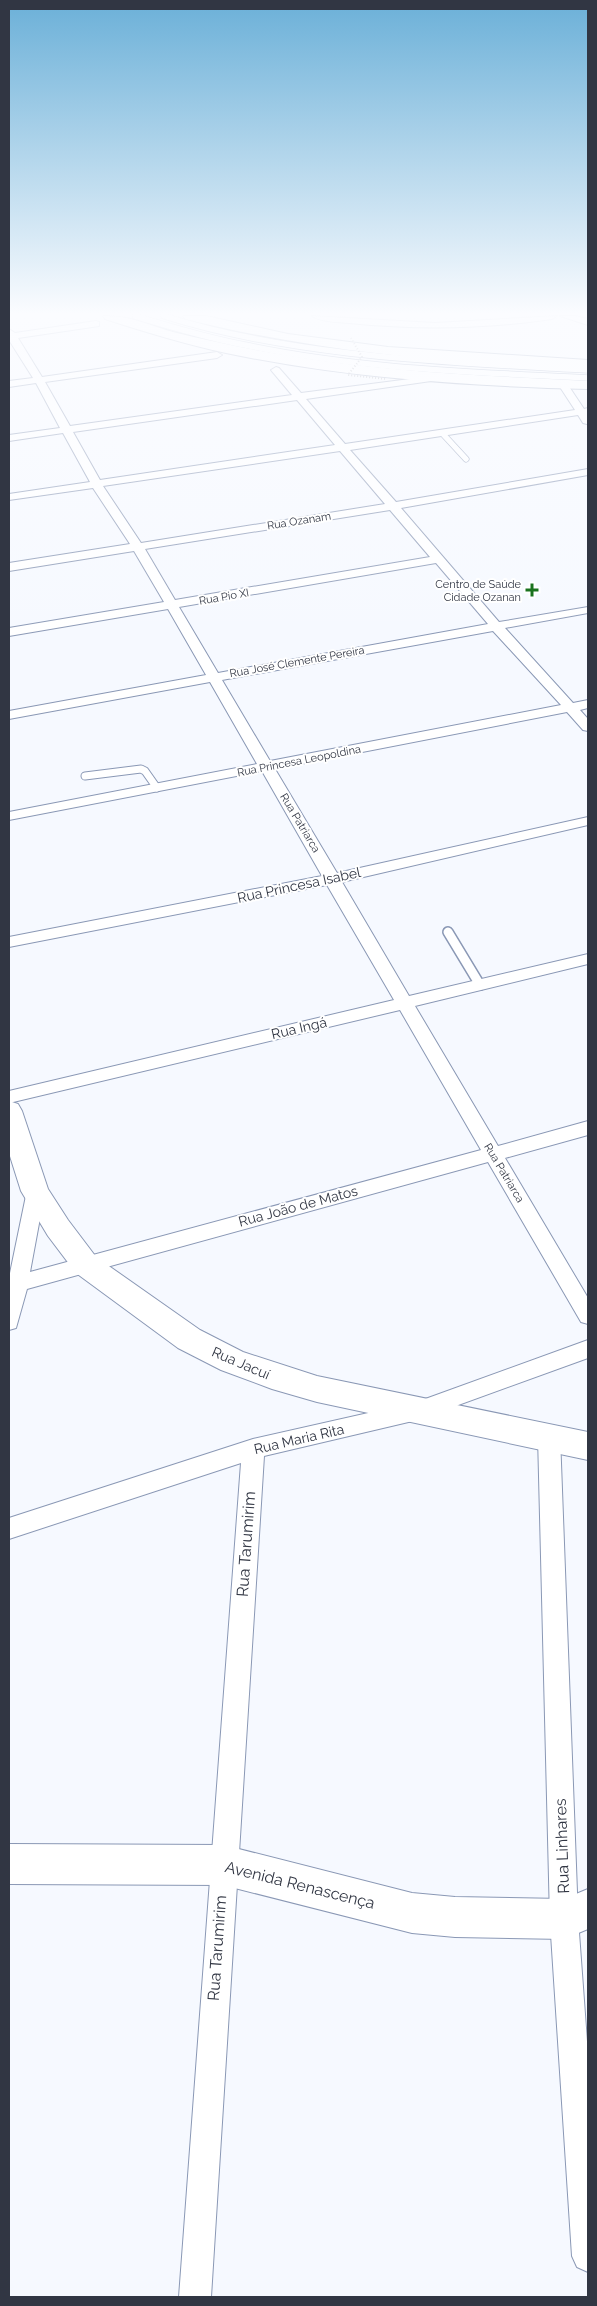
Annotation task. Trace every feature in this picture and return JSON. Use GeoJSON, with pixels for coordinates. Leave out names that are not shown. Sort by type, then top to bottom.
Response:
{"type":"FeatureCollection","features":[{"type":"Feature","properties":{"kind":"main road","name":"Rua Jacuí"},"geometry":{"type":"LineString","coordinates":[[9,1111],[35,1191],[58,1228],[86,1265],[189,1339],[232,1361],[272,1376],[317,1389],[417,1411],[549,1436],[588,1446]]}},
{"type":"Feature","properties":{"kind":"main road","name":"Avenida Renascença"},"geometry":{"type":"LineString","coordinates":[[9,1864],[223,1865],[412,1914],[455,1917],[576,1914]]}},
{"type":"Feature","properties":{"kind":"street","name":"Rua Patriarca"},"geometry":{"type":"LineString","coordinates":[[64,424],[97,484],[137,546],[588,1316]]}},
{"type":"Feature","properties":{"kind":"street"},"geometry":{"type":"LineString","coordinates":[[9,438],[105,424]]}},
{"type":"Feature","properties":{"kind":"street"},"geometry":{"type":"LineString","coordinates":[[323,424],[496,626],[588,728]]}},
{"type":"Feature","properties":{"kind":"street"},"geometry":{"type":"LineString","coordinates":[[9,498],[503,424]]}},
{"type":"Feature","properties":{"kind":"street","name":"Rua Ozanam"},"geometry":{"type":"LineString","coordinates":[[9,567],[393,506],[588,472]]}},
{"type":"Feature","properties":{"kind":"street","name":"Rua Pio XI"},"geometry":{"type":"LineString","coordinates":[[9,632],[439,559]]}},
{"type":"Feature","properties":{"kind":"street","name":"Rua José Clemente Pereira"},"geometry":{"type":"LineString","coordinates":[[9,715],[586,610]]}},
{"type":"Feature","properties":{"kind":"street","name":"Rua Princesa Leopoldina"},"geometry":{"type":"LineString","coordinates":[[9,816],[588,704]]}},
{"type":"Feature","properties":{"kind":"street","name":"Rua Princesa Isabel"},"geometry":{"type":"LineString","coordinates":[[9,942],[333,879],[588,821]]}},
{"type":"Feature","properties":{"kind":"street","name":"Rua Ingá"},"geometry":{"type":"LineString","coordinates":[[9,1096],[404,1004],[588,958]]}},
{"type":"Feature","properties":{"kind":"street","name":"Rua João de Matos"},"geometry":{"type":"LineString","coordinates":[[14,1285],[588,1128]]}},
{"type":"Feature","properties":{"kind":"street"},"geometry":{"type":"LineString","coordinates":[[9,1322],[14,1285],[35,1191]]}},
{"type":"Feature","properties":{"kind":"street","name":"Rua Maria Rita"},"geometry":{"type":"LineString","coordinates":[[9,1528],[253,1449],[417,1411],[588,1349]]}},
{"type":"Feature","properties":{"kind":"street","name":"Rua Linhares"},"geometry":{"type":"LineString","coordinates":[[549,1436],[576,1914],[588,2256]]}},
{"type":"Feature","properties":{"kind":"street","name":"Rua Tarumirim"},"geometry":{"type":"LineString","coordinates":[[195,2297],[223,1865],[253,1449]]}},
{"type":"Feature","properties":{"kind":"lane"},"geometry":{"type":"LineString","coordinates":[[442,433],[466,459]]}},
{"type":"Feature","properties":{"kind":"lane"},"geometry":{"type":"LineString","coordinates":[[85,776],[141,770],[146,771],[157,788]]}},
{"type":"Feature","properties":{"kind":"lane"},"geometry":{"type":"LineString","coordinates":[[448,932],[480,985]]}},
{"type":"Feature","properties":{"kind":"place","name":"Centro de Saúde Cidade Ozanan"},"geometry":{"type":"Point","coordinates":[532,590]}}]}
